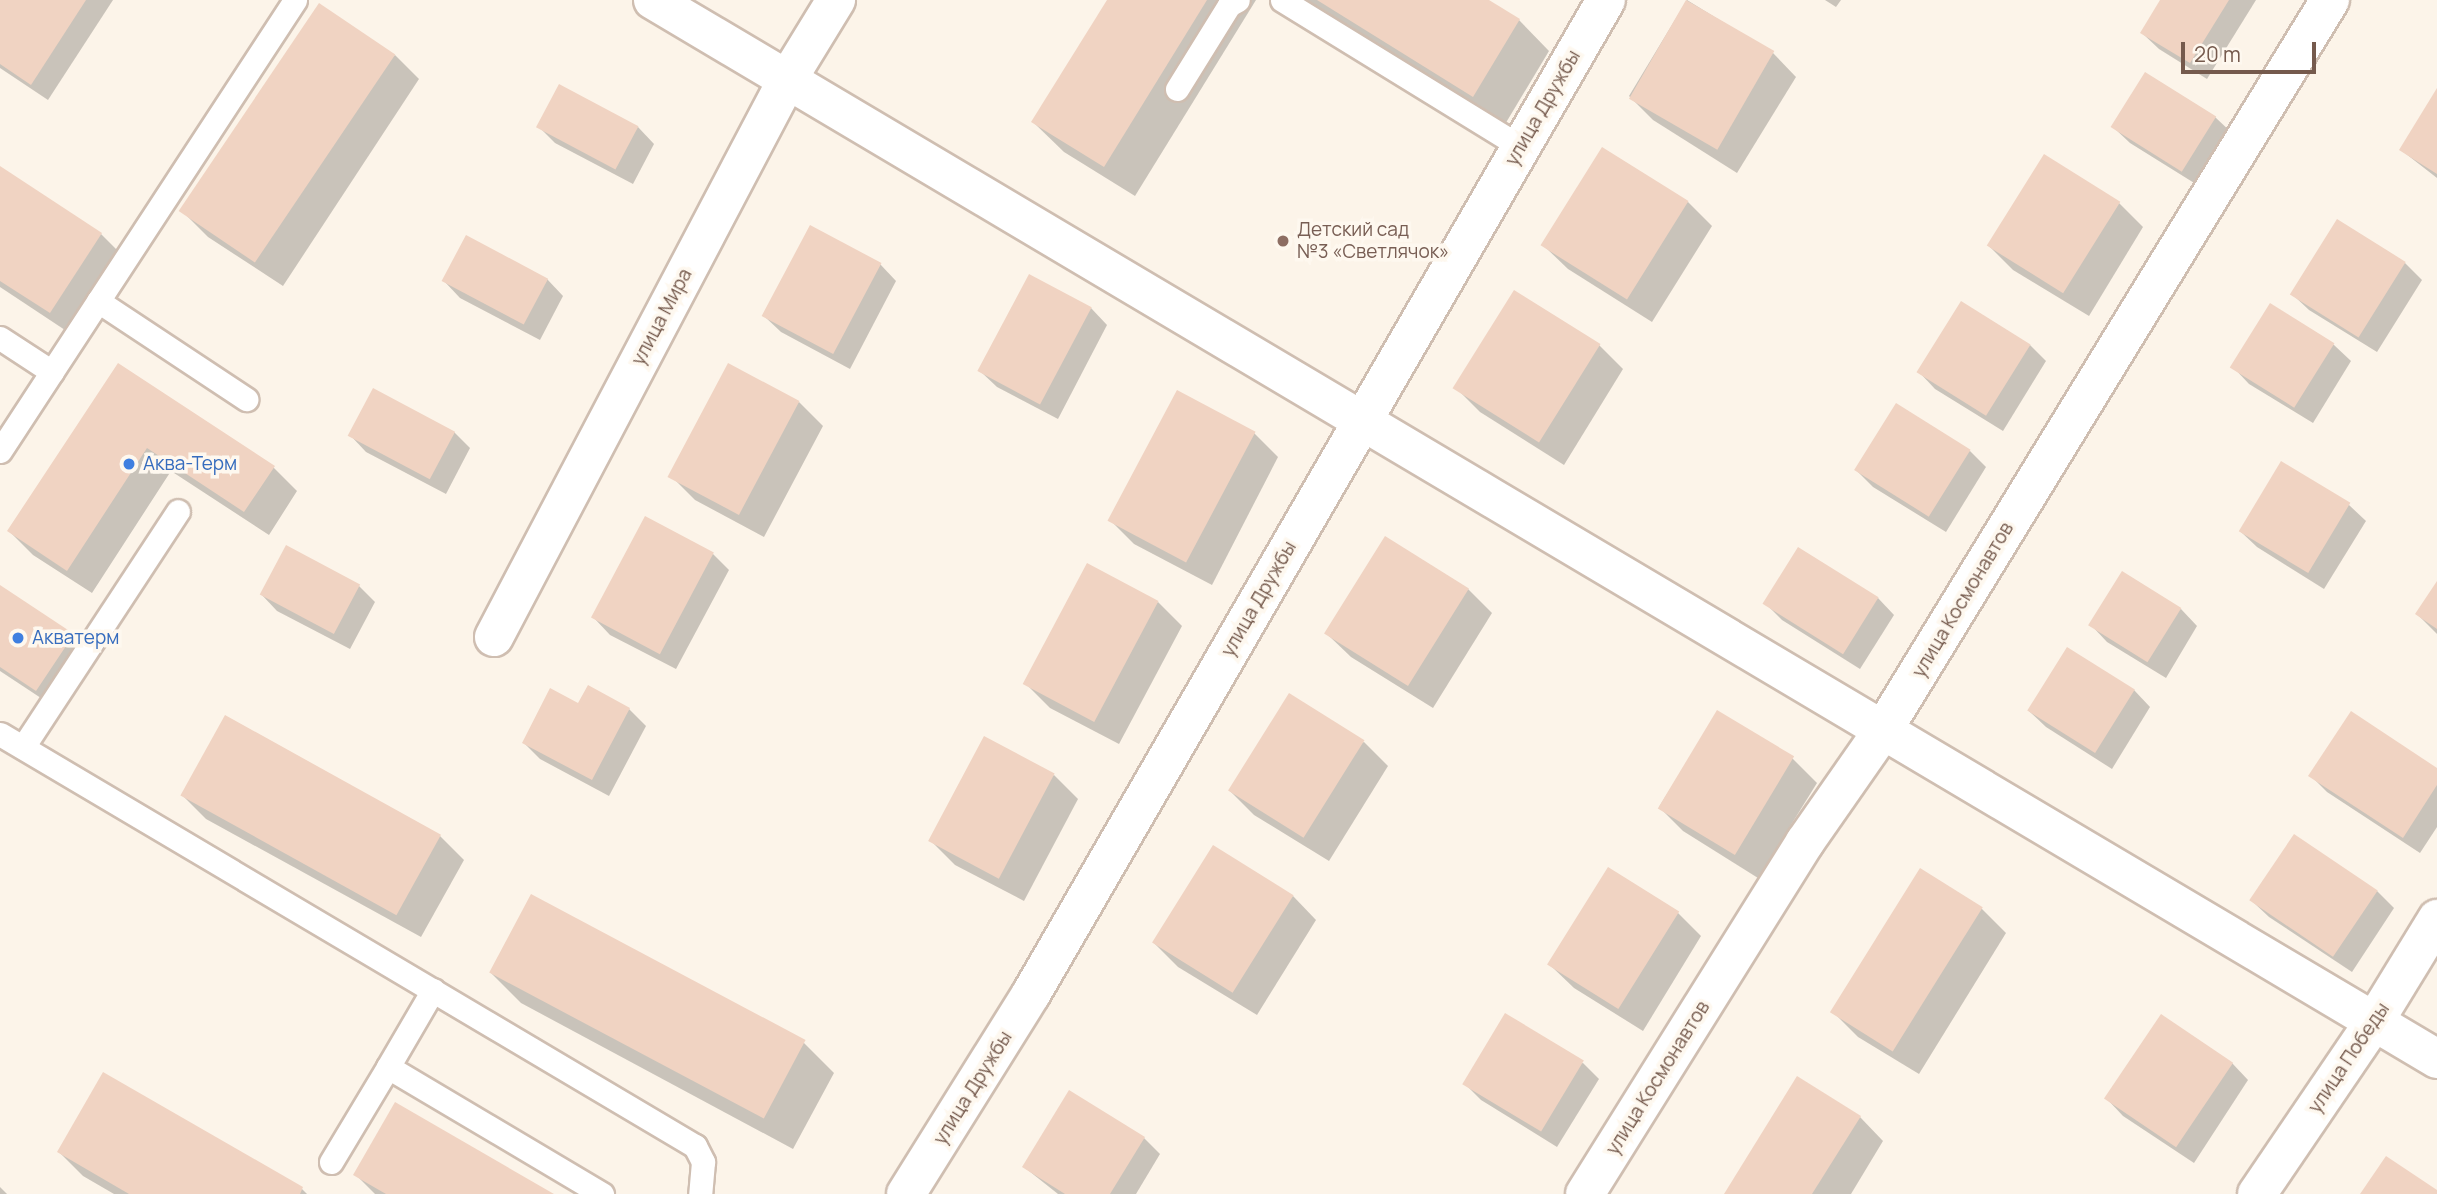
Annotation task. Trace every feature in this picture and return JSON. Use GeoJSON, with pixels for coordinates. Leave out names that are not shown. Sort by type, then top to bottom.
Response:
{"type":"FeatureCollection","features":[{"type":"Feature","properties":{"kind":"street"},"geometry":{"type":"LineString","coordinates":[[653,0],[2437,1059]]}},
{"type":"Feature","properties":{"kind":"street","name":"улица Мира"},"geometry":{"type":"LineString","coordinates":[[494,637],[787,80],[836,0]]}},
{"type":"Feature","properties":{"kind":"street","name":"улица Дружбы"},"geometry":{"type":"LineString","coordinates":[[906,1194],[1031,994],[1606,0]]}},
{"type":"Feature","properties":{"kind":"street","name":"улица Космонавтов"},"geometry":{"type":"LineString","coordinates":[[1585,1194],[1805,842],[1884,730],[2330,0]]}},
{"type":"Feature","properties":{"kind":"street","name":"улица Победы"},"geometry":{"type":"LineString","coordinates":[[2257,1194],[2374,1022],[2437,919]]}},
{"type":"Feature","properties":{"kind":"lane"},"geometry":{"type":"LineString","coordinates":[[0,451],[295,0]]}},
{"type":"Feature","properties":{"kind":"lane"},"geometry":{"type":"LineString","coordinates":[[1177,89],[1229,5],[1238,0]]}},
{"type":"Feature","properties":{"kind":"lane"},"geometry":{"type":"LineString","coordinates":[[1282,0],[1521,147]]}},
{"type":"Feature","properties":{"kind":"lane"},"geometry":{"type":"LineString","coordinates":[[98,301],[247,399]]}},
{"type":"Feature","properties":{"kind":"lane"},"geometry":{"type":"LineString","coordinates":[[0,338],[52,372]]}},
{"type":"Feature","properties":{"kind":"lane"},"geometry":{"type":"LineString","coordinates":[[23,747],[177,511]]}},
{"type":"Feature","properties":{"kind":"lane"},"geometry":{"type":"LineString","coordinates":[[0,734],[695,1146],[703,1162],[700,1194]]}},
{"type":"Feature","properties":{"kind":"lane"},"geometry":{"type":"LineString","coordinates":[[331,1162],[433,990]]}},
{"type":"Feature","properties":{"kind":"lane"},"geometry":{"type":"LineString","coordinates":[[388,1067],[602,1194]]}},
{"type":"Feature","properties":{"kind":"building"},"geometry":{"type":"Polygon","coordinates":[[[0,0],[86,0],[31,85],[0,64],[0,0]]]}},
{"type":"Feature","properties":{"kind":"building"},"geometry":{"type":"Polygon","coordinates":[[[1107,0],[1207,0],[1104,167],[1031,122],[1107,0]]]}},
{"type":"Feature","properties":{"kind":"building"},"geometry":{"type":"Polygon","coordinates":[[[1317,0],[1489,0],[1520,19],[1473,97],[1317,0]]]}},
{"type":"Feature","properties":{"kind":"building"},"geometry":{"type":"Polygon","coordinates":[[[1686,0],[1774,51],[1717,150],[1629,99],[1686,0]]]}},
{"type":"Feature","properties":{"kind":"building"},"geometry":{"type":"Polygon","coordinates":[[[2160,0],[2229,0],[2190,63],[2140,33],[2160,0]]]}},
{"type":"Feature","properties":{"kind":"building"},"geometry":{"type":"Polygon","coordinates":[[[319,3],[395,54],[255,263],[179,211],[319,3]]]}},
{"type":"Feature","properties":{"kind":"building"},"geometry":{"type":"Polygon","coordinates":[[[2145,72],[2216,117],[2182,172],[2111,127],[2145,72]]]}},
{"type":"Feature","properties":{"kind":"building"},"geometry":{"type":"Polygon","coordinates":[[[559,84],[638,126],[615,170],[536,127],[559,84]]]}},
{"type":"Feature","properties":{"kind":"building"},"geometry":{"type":"Polygon","coordinates":[[[2437,88],[2437,174],[2399,150],[2437,88]]]}},
{"type":"Feature","properties":{"kind":"building"},"geometry":{"type":"Polygon","coordinates":[[[1602,147],[1689,201],[1627,299],[1541,245],[1602,147]]]}},
{"type":"Feature","properties":{"kind":"building"},"geometry":{"type":"Polygon","coordinates":[[[2044,154],[2120,202],[2063,293],[1987,246],[2044,154]]]}},
{"type":"Feature","properties":{"kind":"building"},"geometry":{"type":"Polygon","coordinates":[[[0,166],[102,233],[50,313],[0,281],[0,166]]]}},
{"type":"Feature","properties":{"kind":"building"},"geometry":{"type":"Polygon","coordinates":[[[2337,219],[2406,262],[2359,337],[2290,294],[2337,219]]]}},
{"type":"Feature","properties":{"kind":"building"},"geometry":{"type":"Polygon","coordinates":[[[810,225],[882,263],[833,354],[762,316],[810,225]]]}},
{"type":"Feature","properties":{"kind":"building"},"geometry":{"type":"Polygon","coordinates":[[[466,235],[548,279],[524,325],[442,281],[466,235]]]}},
{"type":"Feature","properties":{"kind":"building"},"geometry":{"type":"Polygon","coordinates":[[[1029,274],[1092,307],[1040,404],[977,371],[1029,274]]]}},
{"type":"Feature","properties":{"kind":"building"},"geometry":{"type":"Polygon","coordinates":[[[1514,290],[1601,344],[1539,442],[1453,388],[1514,290]]]}},
{"type":"Feature","properties":{"kind":"building"},"geometry":{"type":"Polygon","coordinates":[[[1961,301],[2031,344],[1986,416],[1916,372],[1961,301]]]}},
{"type":"Feature","properties":{"kind":"building"},"geometry":{"type":"Polygon","coordinates":[[[2270,303],[2334,343],[2294,408],[2230,367],[2270,303]]]}},
{"type":"Feature","properties":{"kind":"building"},"geometry":{"type":"Polygon","coordinates":[[[118,363],[275,466],[244,512],[147,448],[67,571],[7,531],[118,363]]]}},
{"type":"Feature","properties":{"kind":"building"},"geometry":{"type":"Polygon","coordinates":[[[728,363],[800,401],[739,515],[667,477],[728,363]]]}},
{"type":"Feature","properties":{"kind":"building"},"geometry":{"type":"Polygon","coordinates":[[[373,388],[455,432],[430,479],[348,436],[373,388]]]}},
{"type":"Feature","properties":{"kind":"building"},"geometry":{"type":"Polygon","coordinates":[[[1177,390],[1256,432],[1186,562],[1108,521],[1177,390]]]}},
{"type":"Feature","properties":{"kind":"building"},"geometry":{"type":"Polygon","coordinates":[[[1896,403],[1971,450],[1929,517],[1854,470],[1896,403]]]}},
{"type":"Feature","properties":{"kind":"building"},"geometry":{"type":"Polygon","coordinates":[[[2281,461],[2350,503],[2308,573],[2239,531],[2281,461]]]}},
{"type":"Feature","properties":{"kind":"building"},"geometry":{"type":"Polygon","coordinates":[[[645,516],[714,553],[660,654],[591,618],[645,516]]]}},
{"type":"Feature","properties":{"kind":"building"},"geometry":{"type":"Polygon","coordinates":[[[1385,536],[1469,588],[1408,686],[1324,634],[1385,536]]]}},
{"type":"Feature","properties":{"kind":"building"},"geometry":{"type":"Polygon","coordinates":[[[286,545],[360,584],[334,634],[260,594],[286,545]]]}},
{"type":"Feature","properties":{"kind":"building"},"geometry":{"type":"Polygon","coordinates":[[[1798,547],[1879,597],[1843,654],[1762,604],[1798,547]]]}},
{"type":"Feature","properties":{"kind":"building"},"geometry":{"type":"Polygon","coordinates":[[[1087,563],[1159,601],[1094,722],[1023,684],[1087,563]]]}},
{"type":"Feature","properties":{"kind":"building"},"geometry":{"type":"Polygon","coordinates":[[[2122,571],[2181,608],[2147,662],[2088,625],[2122,571]]]}},
{"type":"Feature","properties":{"kind":"building"},"geometry":{"type":"Polygon","coordinates":[[[2437,581],[2437,629],[2415,614],[2437,581]]]}},
{"type":"Feature","properties":{"kind":"building"},"geometry":{"type":"Polygon","coordinates":[[[0,585],[74,634],[36,691],[0,667],[0,585]]]}},
{"type":"Feature","properties":{"kind":"building"},"geometry":{"type":"Polygon","coordinates":[[[2067,647],[2135,689],[2095,753],[2027,711],[2067,647]]]}},
{"type":"Feature","properties":{"kind":"building"},"geometry":{"type":"Polygon","coordinates":[[[588,685],[630,708],[592,780],[522,743],[550,688],[578,703],[588,685]]]}},
{"type":"Feature","properties":{"kind":"building"},"geometry":{"type":"Polygon","coordinates":[[[1289,693],[1364,740],[1304,838],[1228,791],[1289,693]]]}},
{"type":"Feature","properties":{"kind":"building"},"geometry":{"type":"Polygon","coordinates":[[[1717,710],[1794,756],[1735,855],[1658,809],[1717,710]]]}},
{"type":"Feature","properties":{"kind":"building"},"geometry":{"type":"Polygon","coordinates":[[[2351,711],[2437,768],[2437,785],[2403,838],[2308,776],[2351,711]]]}},
{"type":"Feature","properties":{"kind":"building"},"geometry":{"type":"Polygon","coordinates":[[[225,715],[441,835],[396,915],[180,795],[225,715]]]}},
{"type":"Feature","properties":{"kind":"building"},"geometry":{"type":"Polygon","coordinates":[[[984,736],[1055,774],[999,879],[928,841],[984,736]]]}},
{"type":"Feature","properties":{"kind":"building"},"geometry":{"type":"Polygon","coordinates":[[[2294,834],[2378,890],[2333,957],[2249,900],[2294,834]]]}},
{"type":"Feature","properties":{"kind":"building"},"geometry":{"type":"Polygon","coordinates":[[[1213,845],[1294,895],[1233,993],[1152,943],[1213,845]]]}},
{"type":"Feature","properties":{"kind":"building"},"geometry":{"type":"Polygon","coordinates":[[[1608,867],[1679,912],[1618,1009],[1547,965],[1608,867]]]}},
{"type":"Feature","properties":{"kind":"building"},"geometry":{"type":"Polygon","coordinates":[[[1920,868],[1983,907],[1893,1051],[1830,1012],[1920,868]]]}},
{"type":"Feature","properties":{"kind":"building"},"geometry":{"type":"Polygon","coordinates":[[[531,894],[806,1040],[764,1119],[489,973],[531,894]]]}},
{"type":"Feature","properties":{"kind":"building"},"geometry":{"type":"Polygon","coordinates":[[[1505,1013],[1584,1060],[1541,1132],[1462,1084],[1505,1013]]]}},
{"type":"Feature","properties":{"kind":"building"},"geometry":{"type":"Polygon","coordinates":[[[2161,1014],[2233,1063],[2176,1147],[2104,1099],[2161,1014]]]}},
{"type":"Feature","properties":{"kind":"building"},"geometry":{"type":"Polygon","coordinates":[[[103,1072],[303,1187],[300,1194],[129,1194],[57,1152],[103,1072]]]}},
{"type":"Feature","properties":{"kind":"building"},"geometry":{"type":"Polygon","coordinates":[[[1797,1076],[1861,1116],[1812,1194],[1724,1194],[1797,1076]]]}},
{"type":"Feature","properties":{"kind":"building"},"geometry":{"type":"Polygon","coordinates":[[[1069,1090],[1145,1137],[1110,1194],[1065,1194],[1022,1167],[1069,1090]]]}},
{"type":"Feature","properties":{"kind":"building"},"geometry":{"type":"Polygon","coordinates":[[[395,1102],[554,1194],[386,1194],[353,1175],[395,1102]]]}},
{"type":"Feature","properties":{"kind":"building"},"geometry":{"type":"Polygon","coordinates":[[[2386,1156],[2437,1190],[2437,1194],[2360,1194],[2386,1156]]]}},
{"type":"Feature","properties":{"kind":"place","name":"Детский сад №3 «Светлячок»"},"geometry":{"type":"Point","coordinates":[1283,241]}},
{"type":"Feature","properties":{"kind":"place","name":"Аква-Терм"},"geometry":{"type":"Point","coordinates":[129,464]}},
{"type":"Feature","properties":{"kind":"place","name":"Акватерм"},"geometry":{"type":"Point","coordinates":[18,638]}}]}
